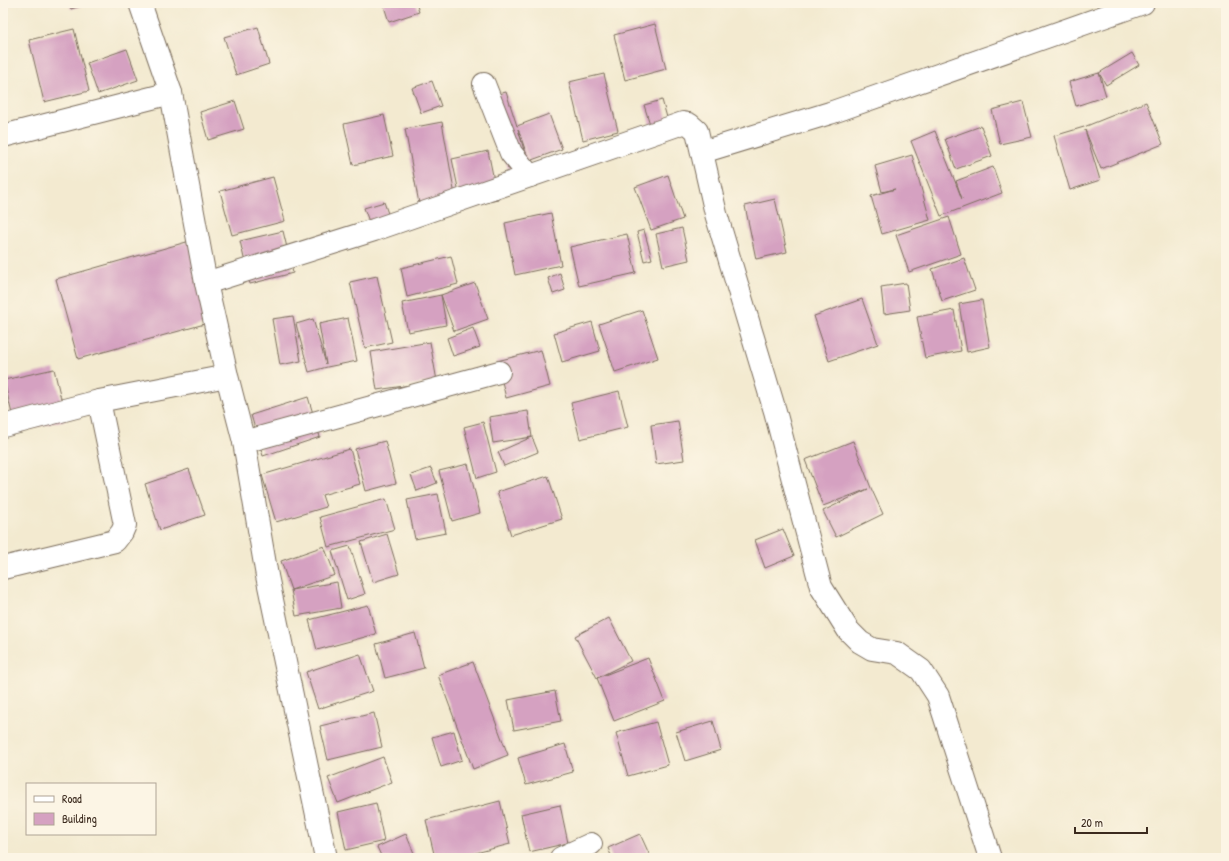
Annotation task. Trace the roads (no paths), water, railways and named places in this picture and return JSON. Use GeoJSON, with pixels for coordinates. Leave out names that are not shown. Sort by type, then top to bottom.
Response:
{"type":"FeatureCollection","features":[{"type":"Feature","properties":{"kind":"street"},"geometry":{"type":"LineString","coordinates":[[140,3],[171,93],[206,283],[244,442],[268,576],[326,858]]}},
{"type":"Feature","properties":{"kind":"street"},"geometry":{"type":"LineString","coordinates":[[702,152],[830,113],[1143,3]]}},
{"type":"Feature","properties":{"kind":"street"},"geometry":{"type":"LineString","coordinates":[[484,84],[511,153],[530,176]]}},
{"type":"Feature","properties":{"kind":"street"},"geometry":{"type":"LineString","coordinates":[[3,136],[171,93]]}},
{"type":"Feature","properties":{"kind":"street"},"geometry":{"type":"LineString","coordinates":[[206,283],[374,230],[682,123],[689,124],[697,131],[716,214],[775,411],[821,587],[848,630],[860,642],[872,649],[897,653],[921,670],[934,689],[938,696],[990,858]]}},
{"type":"Feature","properties":{"kind":"street"},"geometry":{"type":"LineString","coordinates":[[244,442],[499,372]]}},
{"type":"Feature","properties":{"kind":"street"},"geometry":{"type":"LineString","coordinates":[[3,426],[99,401],[227,376]]}},
{"type":"Feature","properties":{"kind":"street"},"geometry":{"type":"LineString","coordinates":[[3,568],[115,541],[122,532],[125,525],[99,401]]}},
{"type":"Feature","properties":{"kind":"street"},"geometry":{"type":"LineString","coordinates":[[561,858],[590,844]]}}]}
